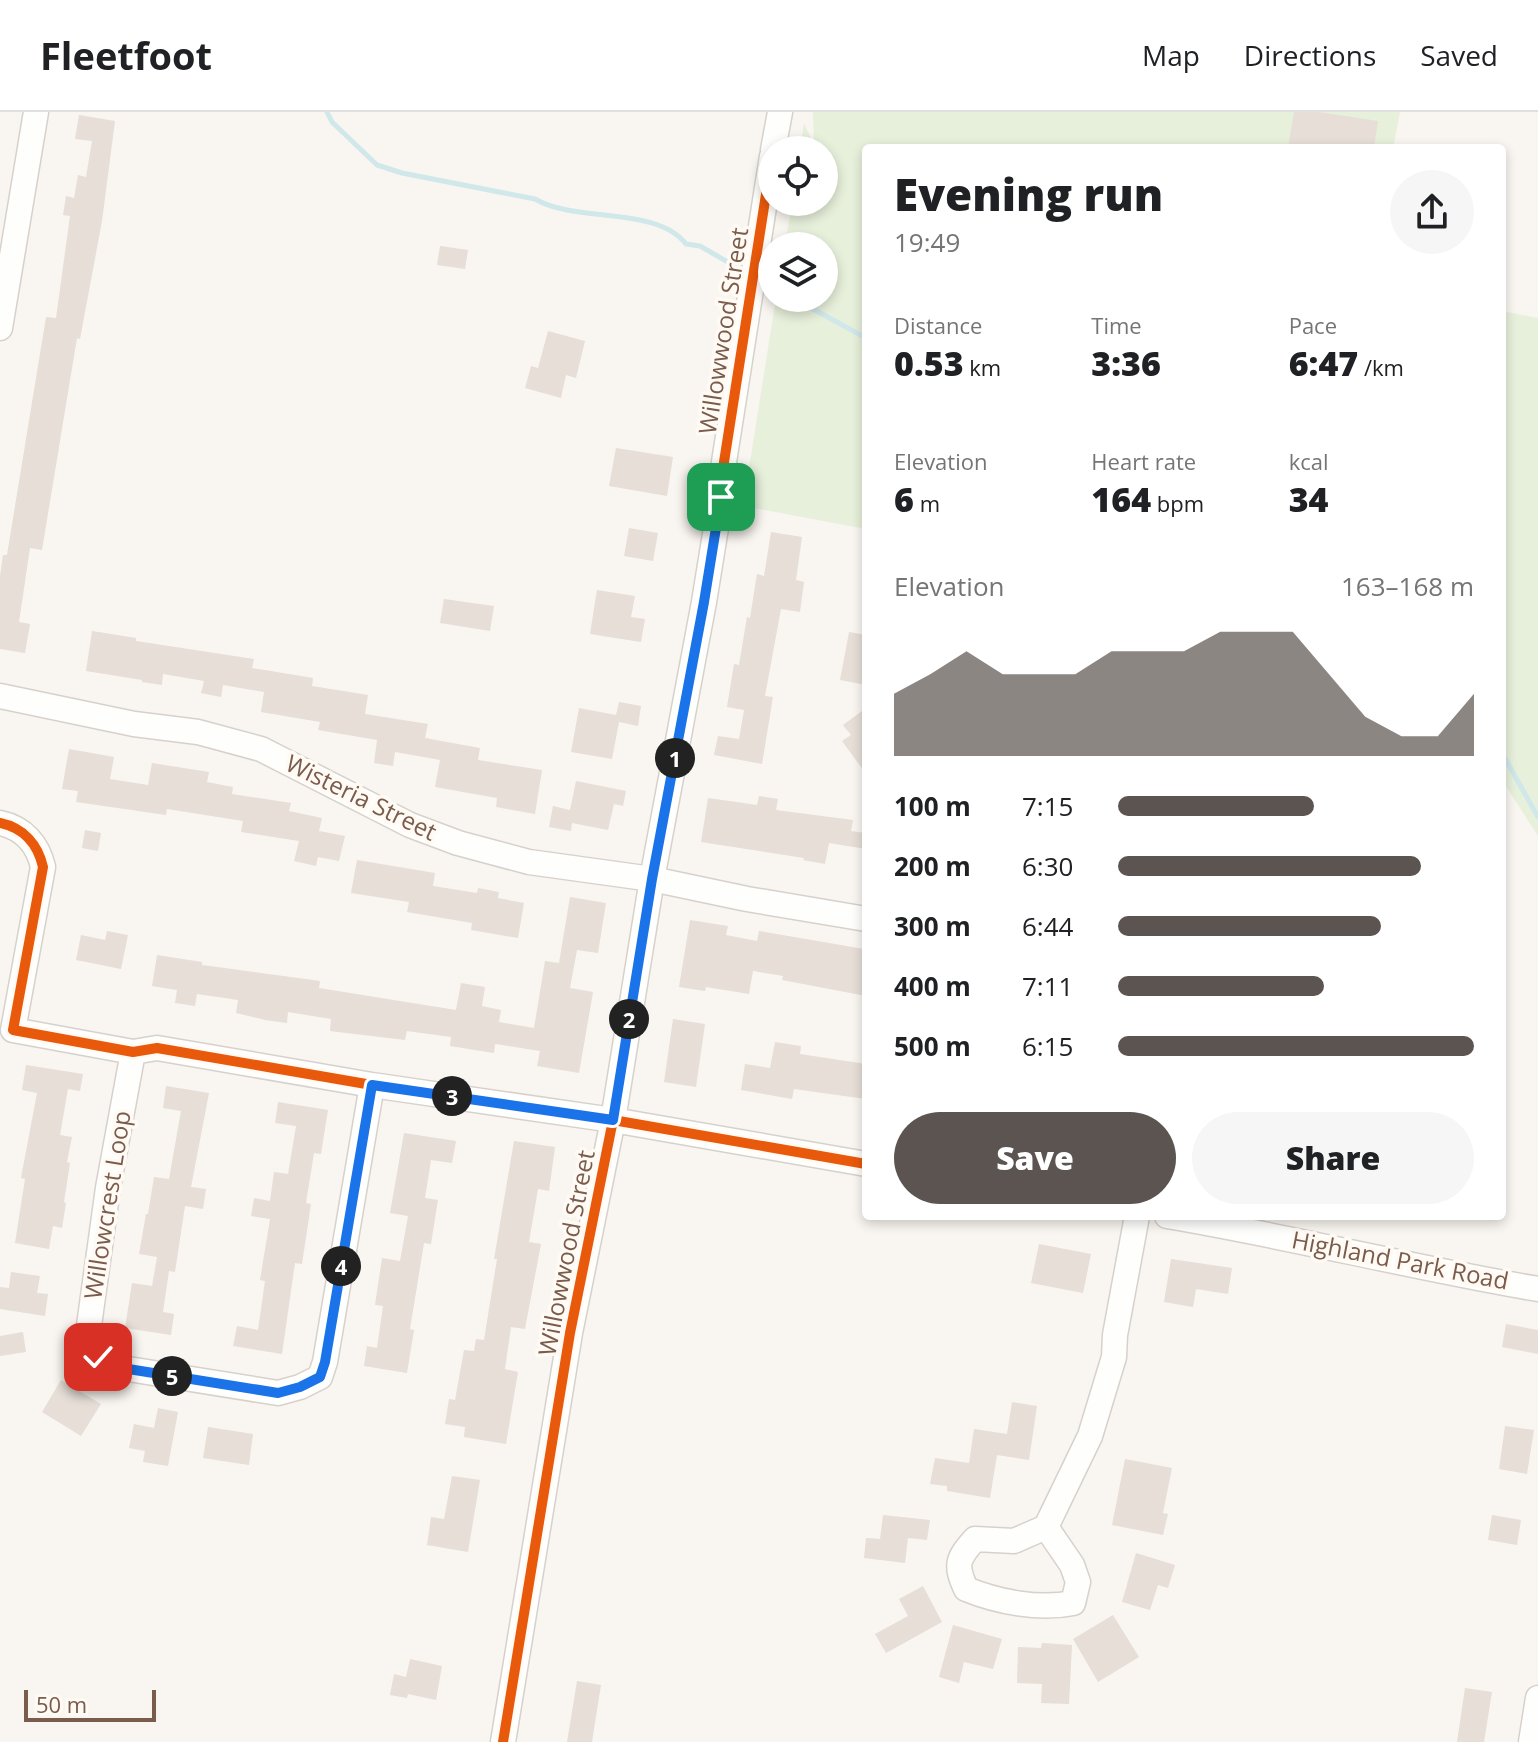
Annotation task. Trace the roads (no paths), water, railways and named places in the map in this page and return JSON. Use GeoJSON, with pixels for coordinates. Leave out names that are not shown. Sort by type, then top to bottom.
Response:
{"type":"FeatureCollection","features":[{"type":"Feature","properties":{"kind":"street"},"geometry":{"type":"LineString","coordinates":[[0,328],[9,214],[36,112]]}},
{"type":"Feature","properties":{"kind":"street"},"geometry":{"type":"LineString","coordinates":[[776,136],[780,112]]}},
{"type":"Feature","properties":{"kind":"street","name":"Willowwood Street"},"geometry":{"type":"LineString","coordinates":[[503,1742],[570,1333],[613,1120],[652,879],[704,602],[762,216]]}},
{"type":"Feature","properties":{"kind":"street","name":"Wisteria Street"},"geometry":{"type":"LineString","coordinates":[[0,696],[134,724],[198,732],[249,746],[303,768],[410,825],[458,843],[529,862],[652,879],[862,918]]}},
{"type":"Feature","properties":{"kind":"street"},"geometry":{"type":"LineString","coordinates":[[0,823],[33,841],[43,867],[7,1029],[133,1052],[157,1048],[372,1085],[613,1120],[862,1163]]}},
{"type":"Feature","properties":{"kind":"street","name":"Willowcrest Loop"},"geometry":{"type":"LineString","coordinates":[[133,1052],[108,1188],[87,1340],[98,1357],[116,1367],[278,1393],[320,1377],[325,1362],[372,1085]]}},
{"type":"Feature","properties":{"kind":"street"},"geometry":{"type":"LineString","coordinates":[[1046,1527],[1072,1565],[1078,1582],[1073,1603],[1054,1607],[986,1597],[966,1589],[958,1572],[961,1555],[975,1539],[1014,1541],[1046,1527],[1090,1436],[1114,1357],[1115,1335],[1136,1220]]}},
{"type":"Feature","properties":{"kind":"street","name":"Highland Park Road"},"geometry":{"type":"LineString","coordinates":[[1215,1220],[1239,1222],[1440,1272],[1538,1289]]}},
{"type":"Feature","properties":{"kind":"street"},"geometry":{"type":"LineString","coordinates":[[1531,1742],[1538,1698]]}},
{"type":"Feature","properties":{"kind":"waterway"},"geometry":{"type":"LineString","coordinates":[[327,112],[332,122],[377,165],[402,173],[535,199],[572,211],[656,224],[673,232],[686,244],[700,246],[740,269]]}},
{"type":"Feature","properties":{"kind":"waterway"},"geometry":{"type":"LineString","coordinates":[[819,312],[862,336]]}},
{"type":"Feature","properties":{"kind":"waterway"},"geometry":{"type":"LineString","coordinates":[[1506,760],[1538,817]]}}]}
